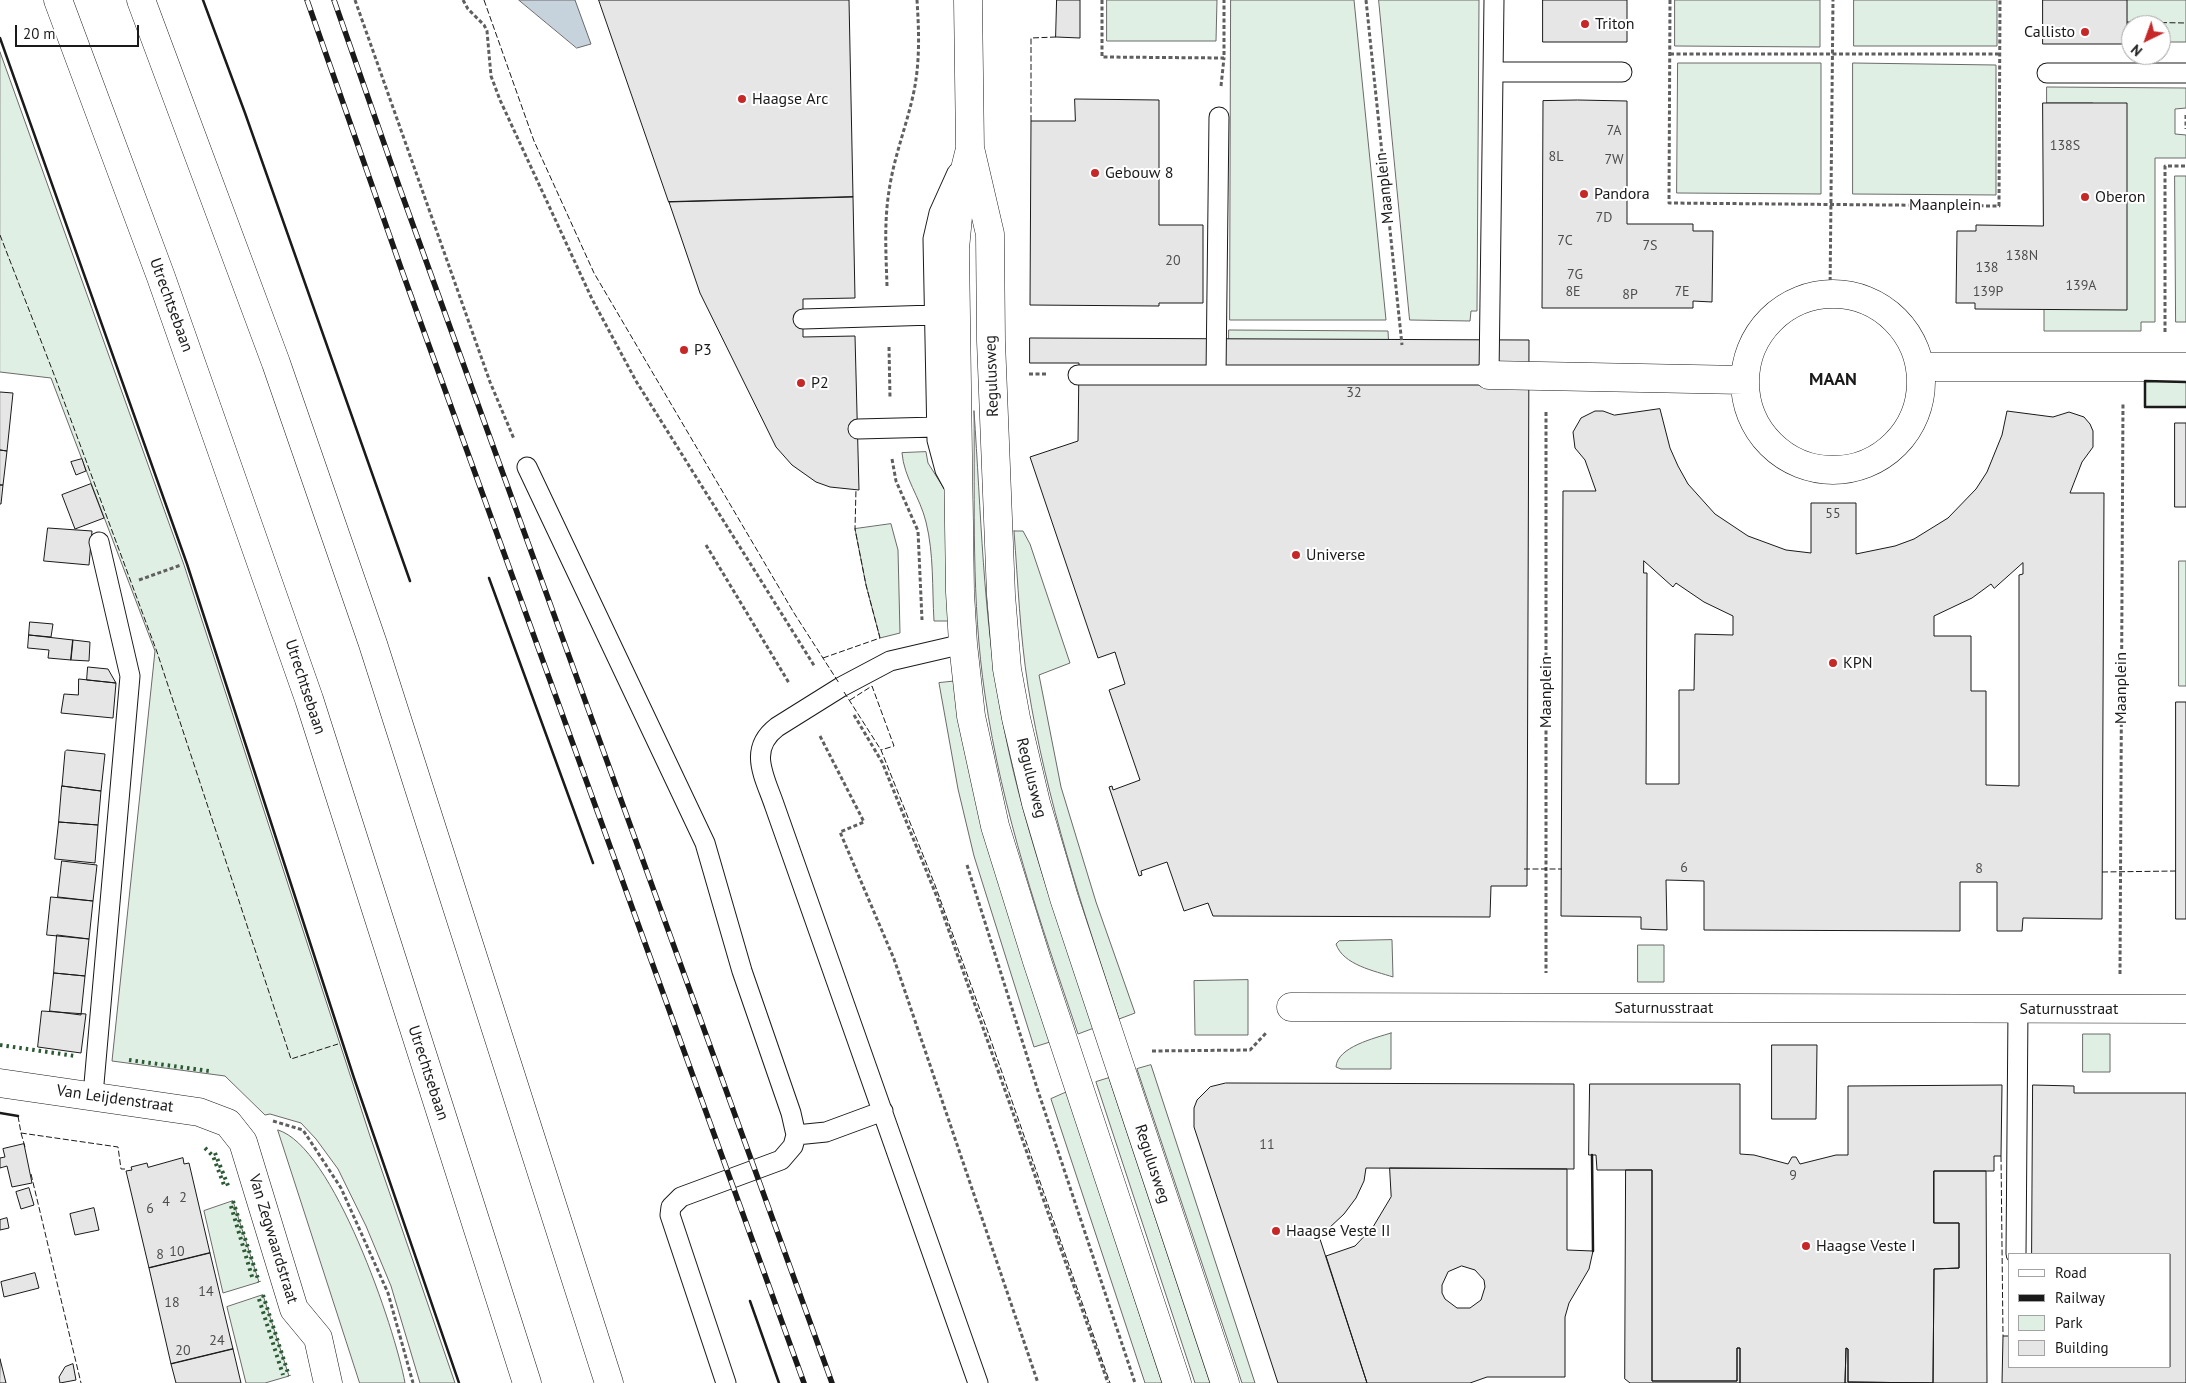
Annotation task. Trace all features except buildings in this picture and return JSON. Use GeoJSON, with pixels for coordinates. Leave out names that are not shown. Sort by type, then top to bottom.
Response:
{"type":"FeatureCollection","features":[{"type":"Feature","properties":{"kind":"main road","name":"Utrechtsebaan"},"geometry":{"type":"LineString","coordinates":[[58,0],[165,286],[309,699],[527,1383]]}},
{"type":"Feature","properties":{"kind":"main road"},"geometry":{"type":"LineString","coordinates":[[141,0],[276,363],[374,644],[609,1383]]}},
{"type":"Feature","properties":{"kind":"main road","name":"Regulusweg"},"geometry":{"type":"LineString","coordinates":[[968,0],[970,148],[990,234],[991,341],[1000,595],[1007,669],[1016,718],[1036,803],[1069,916],[1225,1383]]}},
{"type":"Feature","properties":{"kind":"main road","name":"Regulusweg"},"geometry":{"type":"LineString","coordinates":[[970,148],[961,185],[955,249],[963,644],[974,734],[996,826],[1037,962],[1177,1383]]}},
{"type":"Feature","properties":{"kind":"main road"},"geometry":{"type":"LineString","coordinates":[[1836,292],[1866,299],[1890,313],[1911,340],[1921,367],[1920,399],[1909,427],[1890,450],[1863,465],[1833,471],[1805,467],[1780,453],[1760,433],[1748,408],[1744,380],[1749,352],[1762,327],[1782,308],[1808,296],[1830,294],[1836,292]]}},
{"type":"Feature","properties":{"kind":"main road"},"geometry":{"type":"LineString","coordinates":[[1921,367],[2176,367]]}},
{"type":"Feature","properties":{"kind":"main road"},"geometry":{"type":"LineString","coordinates":[[1489,375],[1744,380]]}},
{"type":"Feature","properties":{"kind":"main road","name":"Saturnusstraat"},"geometry":{"type":"LineString","coordinates":[[1291,1008],[2186,1009]]}},
{"type":"Feature","properties":{"kind":"main road","name":"Van Leijdenstraat"},"geometry":{"type":"LineString","coordinates":[[0,1083],[200,1112],[228,1123]]}},
{"type":"Feature","properties":{"kind":"main road","name":"Van Zegwaardstraat"},"geometry":{"type":"LineString","coordinates":[[228,1123],[243,1142],[294,1309],[318,1338],[328,1383]]}},
{"type":"Feature","properties":{"kind":"lane"},"geometry":{"type":"LineString","coordinates":[[1078,375],[1489,375],[1494,0]]}},
{"type":"Feature","properties":{"kind":"lane"},"geometry":{"type":"LineString","coordinates":[[1493,72],[1622,72]]}},
{"type":"Feature","properties":{"kind":"lane"},"geometry":{"type":"LineString","coordinates":[[2047,74],[2186,73]]}},
{"type":"Feature","properties":{"kind":"lane"},"geometry":{"type":"LineString","coordinates":[[1216,375],[1219,117]]}},
{"type":"Feature","properties":{"kind":"lane"},"geometry":{"type":"LineString","coordinates":[[959,497],[941,460],[937,427],[933,239],[944,200],[970,148]]}},
{"type":"Feature","properties":{"kind":"lane"},"geometry":{"type":"LineString","coordinates":[[803,319],[934,316]]}},
{"type":"Feature","properties":{"kind":"lane"},"geometry":{"type":"LineString","coordinates":[[858,428],[937,427]]}},
{"type":"Feature","properties":{"kind":"lane"},"geometry":{"type":"LineString","coordinates":[[527,467],[705,844],[739,962],[791,1114],[796,1135],[793,1146],[781,1160],[684,1196],[671,1207],[670,1215],[726,1383]]}},
{"type":"Feature","properties":{"kind":"lane"},"geometry":{"type":"LineString","coordinates":[[93,1095],[130,676],[100,542]]}},
{"type":"Feature","properties":{"kind":"lane"},"geometry":{"type":"LineString","coordinates":[[963,644],[890,661],[833,692],[804,709],[767,736],[760,747],[760,760],[774,807],[978,1383]]}},
{"type":"Feature","properties":{"kind":"lane"},"geometry":{"type":"LineString","coordinates":[[2016,1253],[2018,1009]]}},
{"type":"Feature","properties":{"kind":"lane"},"geometry":{"type":"LineString","coordinates":[[796,1135],[826,1132],[883,1112]]}},
{"type":"Feature","properties":{"kind":"path"},"geometry":{"type":"LineString","coordinates":[[355,0],[490,382],[527,467]]}},
{"type":"Feature","properties":{"kind":"path"},"geometry":{"type":"LineString","coordinates":[[463,0],[468,9],[484,25],[488,39],[490,76],[500,100],[605,324],[636,381],[804,649],[833,692],[876,749],[936,897],[1108,1383]]}},
{"type":"Feature","properties":{"kind":"path"},"geometry":{"type":"LineString","coordinates":[[1102,0],[1102,57],[1224,58],[1224,0]]}},
{"type":"Feature","properties":{"kind":"path","name":"Maanplein"},"geometry":{"type":"LineString","coordinates":[[1366,0],[1405,375]]}},
{"type":"Feature","properties":{"kind":"path","name":"Maanplein"},"geometry":{"type":"LineString","coordinates":[[1670,0],[1669,203],[1999,206],[2000,0]]}},
{"type":"Feature","properties":{"kind":"path"},"geometry":{"type":"LineString","coordinates":[[1830,294],[1833,0]]}},
{"type":"Feature","properties":{"kind":"path"},"geometry":{"type":"LineString","coordinates":[[1670,54],[2000,54]]}},
{"type":"Feature","properties":{"kind":"path"},"geometry":{"type":"LineString","coordinates":[[2186,116],[2186,129]]}},
{"type":"Feature","properties":{"kind":"path"},"geometry":{"type":"LineString","coordinates":[[2176,367],[2165,166],[2186,166]]}},
{"type":"Feature","properties":{"kind":"path","name":"Maanplein"},"geometry":{"type":"LineString","coordinates":[[2120,1009],[2123,367]]}},
{"type":"Feature","properties":{"kind":"path","name":"Maanplein"},"geometry":{"type":"LineString","coordinates":[[1546,376],[1546,1008]]}},
{"type":"Feature","properties":{"kind":"path"},"geometry":{"type":"LineString","coordinates":[[706,545],[804,709],[864,822],[840,832],[894,959],[1038,1383]]}},
{"type":"Feature","properties":{"kind":"path"},"geometry":{"type":"LineString","coordinates":[[136,581],[181,565]]}},
{"type":"Feature","properties":{"kind":"path"},"geometry":{"type":"LineString","coordinates":[[1161,1050],[1250,1050],[1291,1008]]}},
{"type":"Feature","properties":{"kind":"path"},"geometry":{"type":"LineString","coordinates":[[1037,1088],[1135,1383]]}},
{"type":"Feature","properties":{"kind":"path"},"geometry":{"type":"LineString","coordinates":[[228,1123],[274,1121],[303,1130],[341,1188],[388,1293],[413,1383]]}},
{"type":"Feature","properties":{"kind":"green space"},"geometry":{"type":"Polygon","coordinates":[[[1107,0],[1217,0],[1216,41],[1107,41],[1107,0]]]}},
{"type":"Feature","properties":{"kind":"green space"},"geometry":{"type":"Polygon","coordinates":[[[1231,0],[1354,0],[1386,320],[1230,320],[1231,0]]]}},
{"type":"Feature","properties":{"kind":"green space"},"geometry":{"type":"Polygon","coordinates":[[[1379,0],[1479,0],[1477,311],[1471,311],[1470,321],[1410,320],[1379,0]]]}},
{"type":"Feature","properties":{"kind":"green space"},"geometry":{"type":"Polygon","coordinates":[[[1675,0],[1820,0],[1820,47],[1675,46],[1675,0]]]}},
{"type":"Feature","properties":{"kind":"green space"},"geometry":{"type":"Polygon","coordinates":[[[1854,0],[1997,0],[1997,46],[1854,46],[1854,0]]]}},
{"type":"Feature","properties":{"kind":"green space"},"geometry":{"type":"Polygon","coordinates":[[[2127,0],[2186,0],[2186,42],[2171,42],[2171,15],[2127,15],[2127,0]]]}},
{"type":"Feature","properties":{"kind":"green space"},"geometry":{"type":"Polygon","coordinates":[[[0,52],[184,565],[370,1136],[455,1383],[420,1383],[391,1286],[366,1226],[338,1169],[316,1139],[301,1123],[270,1114],[265,1115],[225,1076],[112,1061],[155,651],[51,378],[0,372],[0,52]]]}},
{"type":"Feature","properties":{"kind":"green space"},"geometry":{"type":"Polygon","coordinates":[[[1678,63],[1821,63],[1821,194],[1677,193],[1678,63]]]}},
{"type":"Feature","properties":{"kind":"green space"},"geometry":{"type":"Polygon","coordinates":[[[1853,63],[1996,65],[1996,195],[1853,194],[1853,63]]]}},
{"type":"Feature","properties":{"kind":"green space"},"geometry":{"type":"Polygon","coordinates":[[[2047,87],[2186,88],[2186,108],[2175,109],[2175,134],[2186,135],[2186,158],[2155,158],[2155,322],[2141,322],[2141,331],[2044,331],[2044,309],[2093,103],[2047,103],[2047,87]]]}},
{"type":"Feature","properties":{"kind":"green space"},"geometry":{"type":"Polygon","coordinates":[[[2175,176],[2186,176],[2186,322],[2176,322],[2175,176]]]}},
{"type":"Feature","properties":{"kind":"green space"},"geometry":{"type":"Polygon","coordinates":[[[1229,330],[1388,331],[1389,350],[1229,350],[1229,330]]]}},
{"type":"Feature","properties":{"kind":"green space"},"geometry":{"type":"Polygon","coordinates":[[[2145,381],[2186,382],[2186,407],[2145,407],[2145,381]]]}},
{"type":"Feature","properties":{"kind":"green space"},"geometry":{"type":"Polygon","coordinates":[[[974,411],[986,600],[1001,712],[1009,752],[1030,832],[1054,911],[1094,1028],[1078,1034],[1036,908],[1001,782],[992,739],[981,660],[976,589],[974,411]]]}},
{"type":"Feature","properties":{"kind":"green space"},"geometry":{"type":"Polygon","coordinates":[[[926,452],[928,463],[945,490],[952,621],[934,621],[932,559],[929,534],[903,462],[902,453],[926,452]]]}},
{"type":"Feature","properties":{"kind":"green space"},"geometry":{"type":"Polygon","coordinates":[[[891,524],[898,550],[900,633],[880,638],[866,585],[855,529],[891,524]]]}},
{"type":"Feature","properties":{"kind":"green space"},"geometry":{"type":"Polygon","coordinates":[[[1014,531],[1023,531],[1030,544],[1070,663],[1039,675],[1061,787],[1096,902],[1135,1013],[1119,1019],[1067,854],[1045,771],[1028,686],[1023,648],[1014,531]]]}},
{"type":"Feature","properties":{"kind":"green space"},"geometry":{"type":"Polygon","coordinates":[[[2179,561],[2186,561],[2186,686],[2179,686],[2179,561]]]}},
{"type":"Feature","properties":{"kind":"green space"},"geometry":{"type":"Polygon","coordinates":[[[958,681],[1050,1042],[1034,1047],[974,856],[958,789],[939,683],[958,681]]]}},
{"type":"Feature","properties":{"kind":"green space"},"geometry":{"type":"Polygon","coordinates":[[[1392,940],[1393,977],[1352,962],[1345,957],[1336,944],[1339,941],[1392,940]]]}},
{"type":"Feature","properties":{"kind":"green space"},"geometry":{"type":"Polygon","coordinates":[[[1638,945],[1664,945],[1664,982],[1638,982],[1638,945]]]}},
{"type":"Feature","properties":{"kind":"green space"},"geometry":{"type":"Polygon","coordinates":[[[1248,980],[1248,1035],[1195,1035],[1194,981],[1248,980]]]}},
{"type":"Feature","properties":{"kind":"green space"},"geometry":{"type":"Polygon","coordinates":[[[1391,1033],[1391,1069],[1341,1069],[1336,1067],[1338,1060],[1343,1054],[1358,1044],[1391,1033]]]}},
{"type":"Feature","properties":{"kind":"green space"},"geometry":{"type":"Polygon","coordinates":[[[2083,1034],[2110,1034],[2110,1072],[2083,1072],[2083,1034]]]}},
{"type":"Feature","properties":{"kind":"green space"},"geometry":{"type":"Polygon","coordinates":[[[1151,1065],[1255,1383],[1242,1383],[1137,1069],[1151,1065]]]}},
{"type":"Feature","properties":{"kind":"green space"},"geometry":{"type":"Polygon","coordinates":[[[1109,1078],[1210,1383],[1195,1383],[1096,1082],[1109,1078]]]}},
{"type":"Feature","properties":{"kind":"green space"},"geometry":{"type":"Polygon","coordinates":[[[1067,1092],[1162,1383],[1145,1383],[1051,1099],[1067,1092]]]}},
{"type":"Feature","properties":{"kind":"green space"},"geometry":{"type":"Polygon","coordinates":[[[278,1130],[299,1143],[320,1169],[340,1203],[375,1283],[389,1323],[405,1383],[360,1383],[278,1130]]]}},
{"type":"Feature","properties":{"kind":"green space"},"geometry":{"type":"Polygon","coordinates":[[[233,1201],[259,1282],[223,1293],[204,1211],[233,1201]]]}},
{"type":"Feature","properties":{"kind":"green space"},"geometry":{"type":"Polygon","coordinates":[[[263,1295],[289,1376],[265,1383],[246,1383],[227,1307],[263,1295]]]}},
{"type":"Feature","properties":{"kind":"shaded area"},"geometry":{"type":"Polygon","coordinates":[[[519,0],[575,0],[591,44],[577,48],[519,0]]]}},
{"type":"Feature","properties":{"kind":"railway"},"geometry":{"type":"LineString","coordinates":[[307,0],[402,271],[804,1383]]}},
{"type":"Feature","properties":{"kind":"railway"},"geometry":{"type":"LineString","coordinates":[[334,0],[400,189],[832,1383]]}},
{"type":"Feature","properties":{"kind":"hedge"},"geometry":{"type":"LineString","coordinates":[[0,1045],[75,1056]]}},
{"type":"Feature","properties":{"kind":"hedge"},"geometry":{"type":"LineString","coordinates":[[129,1060],[209,1071]]}},
{"type":"Feature","properties":{"kind":"hedge"},"geometry":{"type":"LineString","coordinates":[[205,1148],[213,1156],[224,1185]]}},
{"type":"Feature","properties":{"kind":"hedge"},"geometry":{"type":"LineString","coordinates":[[215,1153],[229,1188]]}},
{"type":"Feature","properties":{"kind":"hedge"},"geometry":{"type":"LineString","coordinates":[[233,1201],[259,1282]]}},
{"type":"Feature","properties":{"kind":"hedge"},"geometry":{"type":"LineString","coordinates":[[231,1206],[253,1280]]}},
{"type":"Feature","properties":{"kind":"hedge"},"geometry":{"type":"LineString","coordinates":[[263,1295],[289,1376]]}},
{"type":"Feature","properties":{"kind":"hedge"},"geometry":{"type":"LineString","coordinates":[[259,1299],[283,1375]]}},
{"type":"Feature","properties":{"kind":"fence"},"geometry":{"type":"LineString","coordinates":[[484,0],[534,141],[594,273],[794,613],[839,683]]}},
{"type":"Feature","properties":{"kind":"fence"},"geometry":{"type":"LineString","coordinates":[[2171,23],[2186,23]]}},
{"type":"Feature","properties":{"kind":"fence"},"geometry":{"type":"LineString","coordinates":[[1031,121],[1031,38],[1056,37]]}},
{"type":"Feature","properties":{"kind":"fence"},"geometry":{"type":"LineString","coordinates":[[0,235],[157,652],[291,1059],[338,1044]]}},
{"type":"Feature","properties":{"kind":"fence"},"geometry":{"type":"LineString","coordinates":[[823,658],[880,638],[866,585],[855,529],[856,489]]}},
{"type":"Feature","properties":{"kind":"fence"},"geometry":{"type":"LineString","coordinates":[[850,700],[872,686],[894,746],[881,750]]}},
{"type":"Feature","properties":{"kind":"fence"},"geometry":{"type":"LineString","coordinates":[[844,692],[881,750],[935,885],[1110,1383]]}},
{"type":"Feature","properties":{"kind":"fence"},"geometry":{"type":"LineString","coordinates":[[1524,869],[1562,869]]}},
{"type":"Feature","properties":{"kind":"fence"},"geometry":{"type":"LineString","coordinates":[[2102,872],[2176,871]]}},
{"type":"Feature","properties":{"kind":"fence"},"geometry":{"type":"LineString","coordinates":[[18,1116],[21,1133],[118,1147],[121,1169],[125,1169]]}},
{"type":"Feature","properties":{"kind":"fence"},"geometry":{"type":"LineString","coordinates":[[21,1133],[25,1147]]}},
{"type":"Feature","properties":{"kind":"fence"},"geometry":{"type":"LineString","coordinates":[[2001,1156],[2003,1336]]}},
{"type":"Feature","properties":{"kind":"fence"},"geometry":{"type":"LineString","coordinates":[[31,1174],[81,1383]]}},
{"type":"Feature","properties":{"kind":"wall"},"geometry":{"type":"LineString","coordinates":[[203,0],[245,113],[410,581]]}},
{"type":"Feature","properties":{"kind":"wall"},"geometry":{"type":"LineString","coordinates":[[0,38],[187,564],[354,1078],[459,1383]]}},
{"type":"Feature","properties":{"kind":"wall"},"geometry":{"type":"LineString","coordinates":[[2186,382],[2145,381],[2145,407],[2186,407]]}},
{"type":"Feature","properties":{"kind":"wall"},"geometry":{"type":"LineString","coordinates":[[489,578],[593,863]]}},
{"type":"Feature","properties":{"kind":"wall"},"geometry":{"type":"LineString","coordinates":[[0,1113],[18,1116]]}},
{"type":"Feature","properties":{"kind":"wall"},"geometry":{"type":"LineString","coordinates":[[1592,1155],[1593,1251]]}},
{"type":"Feature","properties":{"kind":"wall"},"geometry":{"type":"LineString","coordinates":[[750,1301],[779,1383]]}},
{"type":"Feature","properties":{"kind":"place","name":"Triton"},"geometry":{"type":"Point","coordinates":[1585,24]}},
{"type":"Feature","properties":{"kind":"place","name":"Callisto"},"geometry":{"type":"Point","coordinates":[2085,32]}},
{"type":"Feature","properties":{"kind":"place","name":"Haagse Arc"},"geometry":{"type":"Point","coordinates":[742,99]}},
{"type":"Feature","properties":{"kind":"place","name":"Gebouw 8"},"geometry":{"type":"Point","coordinates":[1095,173]}},
{"type":"Feature","properties":{"kind":"place","name":"Pandora"},"geometry":{"type":"Point","coordinates":[1584,194]}},
{"type":"Feature","properties":{"kind":"place","name":"Oberon"},"geometry":{"type":"Point","coordinates":[2085,197]}},
{"type":"Feature","properties":{"kind":"place","name":"P3"},"geometry":{"type":"Point","coordinates":[684,350]}},
{"type":"Feature","properties":{"kind":"place","name":"P2"},"geometry":{"type":"Point","coordinates":[801,383]}},
{"type":"Feature","properties":{"kind":"place","name":"Universe"},"geometry":{"type":"Point","coordinates":[1296,555]}},
{"type":"Feature","properties":{"kind":"place","name":"KPN"},"geometry":{"type":"Point","coordinates":[1833,663]}},
{"type":"Feature","properties":{"kind":"place","name":"Haagse Veste II"},"geometry":{"type":"Point","coordinates":[1276,1231]}},
{"type":"Feature","properties":{"kind":"place","name":"Haagse Veste I"},"geometry":{"type":"Point","coordinates":[1806,1246]}},
{"type":"Feature","properties":{"kind":"district","name":"MAAN"},"geometry":{"type":"Point","coordinates":[1833,380]}}]}
